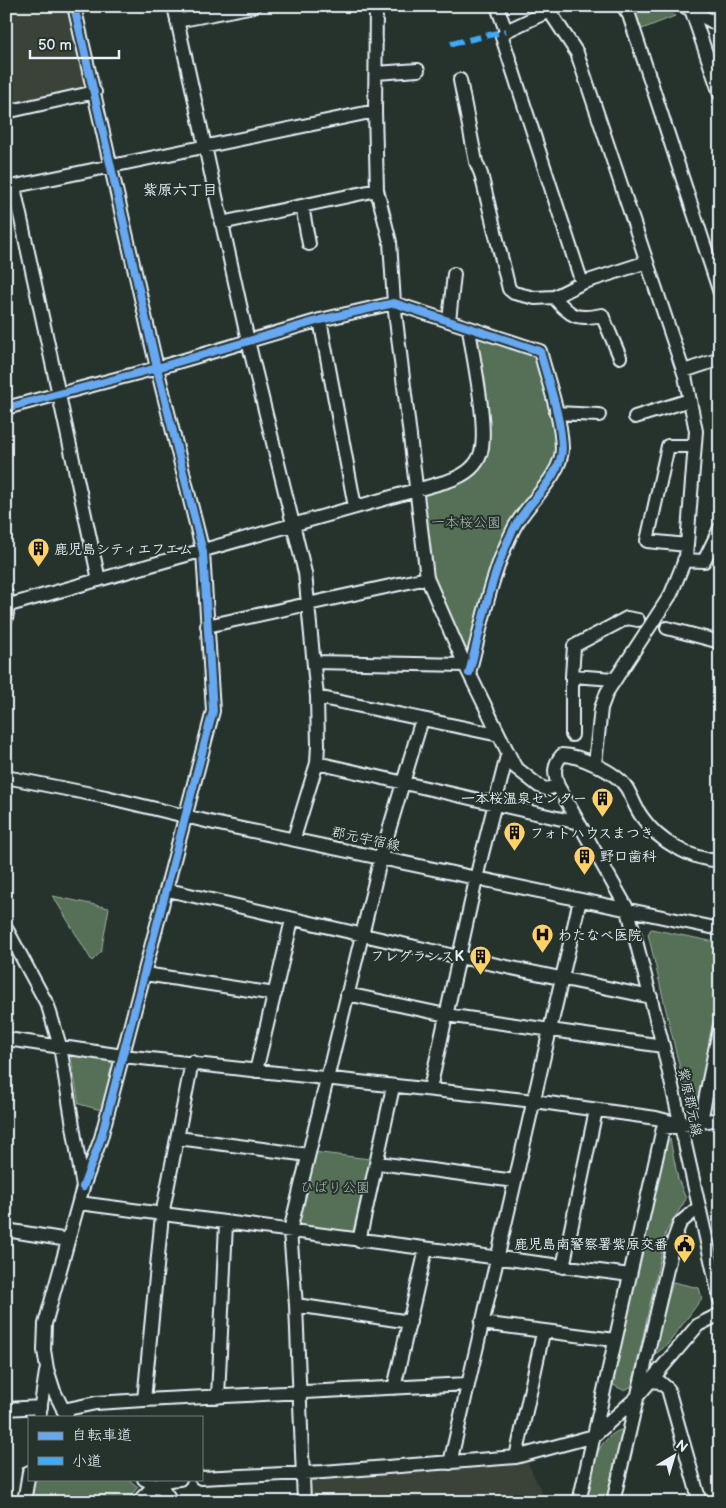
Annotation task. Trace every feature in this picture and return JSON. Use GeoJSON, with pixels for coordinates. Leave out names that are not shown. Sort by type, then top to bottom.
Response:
{"type":"FeatureCollection","features":[{"type":"Feature","properties":{"kind":"street"},"geometry":{"type":"LineString","coordinates":[[74,6],[157,368],[202,552],[213,711],[102,1138],[83,1187],[44,1324],[44,1350],[47,1369],[65,1413],[96,1403],[468,1384]]}},
{"type":"Feature","properties":{"kind":"street"},"geometry":{"type":"LineString","coordinates":[[174,6],[248,341],[305,573],[317,697],[317,763],[294,838]]}},
{"type":"Feature","properties":{"kind":"street"},"geometry":{"type":"LineString","coordinates":[[177,21],[254,6]]}},
{"type":"Feature","properties":{"kind":"street"},"geometry":{"type":"LineString","coordinates":[[376,6],[375,111],[378,190],[390,242],[394,303],[418,490],[427,578],[467,669],[515,767],[539,786],[546,789],[558,786],[554,773],[556,762],[562,755],[571,755],[595,764],[625,785],[642,818],[660,837],[688,854],[720,861]]}},
{"type":"Feature","properties":{"kind":"street"},"geometry":{"type":"LineString","coordinates":[[497,6],[506,31]]}},
{"type":"Feature","properties":{"kind":"street"},"geometry":{"type":"LineString","coordinates":[[623,6],[629,15],[720,293]]}},
{"type":"Feature","properties":{"kind":"street"},"geometry":{"type":"LineString","coordinates":[[582,283],[502,38],[506,31],[548,8],[577,53],[684,371],[696,432],[687,545],[684,560],[671,594],[614,679],[601,708],[595,764]]}},
{"type":"Feature","properties":{"kind":"street"},"geometry":{"type":"LineString","coordinates":[[688,9],[720,26]]}},
{"type":"Feature","properties":{"kind":"street"},"geometry":{"type":"LineString","coordinates":[[688,9],[720,94]]}},
{"type":"Feature","properties":{"kind":"street"},"geometry":{"type":"LineString","coordinates":[[376,73],[418,70]]}},
{"type":"Feature","properties":{"kind":"street"},"geometry":{"type":"LineString","coordinates":[[460,80],[476,162],[481,174],[509,289],[514,293],[536,298],[554,297],[582,283],[647,262]]}},
{"type":"Feature","properties":{"kind":"street"},"geometry":{"type":"LineString","coordinates":[[6,112],[95,92]]}},
{"type":"Feature","properties":{"kind":"street"},"geometry":{"type":"LineString","coordinates":[[99,580],[10,187],[375,111]]}},
{"type":"Feature","properties":{"kind":"street"},"geometry":{"type":"LineString","coordinates":[[222,223],[378,190]]}},
{"type":"Feature","properties":{"kind":"street"},"geometry":{"type":"LineString","coordinates":[[302,206],[309,244]]}},
{"type":"Feature","properties":{"kind":"street"},"geometry":{"type":"LineString","coordinates":[[449,321],[454,274]]}},
{"type":"Feature","properties":{"kind":"street"},"geometry":{"type":"LineString","coordinates":[[554,297],[566,311],[583,319],[602,315],[620,356]]}},
{"type":"Feature","properties":{"kind":"street"},"geometry":{"type":"LineString","coordinates":[[6,408],[157,368],[320,320],[394,303],[540,351],[556,413],[562,449],[555,473],[534,498],[515,527],[501,556],[467,669]]}},
{"type":"Feature","properties":{"kind":"street"},"geometry":{"type":"LineString","coordinates":[[320,320],[355,507]]}},
{"type":"Feature","properties":{"kind":"street"},"geometry":{"type":"LineString","coordinates":[[7,607],[418,490],[458,478],[468,472],[481,453],[483,431],[469,329]]}},
{"type":"Feature","properties":{"kind":"street"},"geometry":{"type":"LineString","coordinates":[[684,371],[720,359]]}},
{"type":"Feature","properties":{"kind":"street"},"geometry":{"type":"LineString","coordinates":[[635,417],[690,400]]}},
{"type":"Feature","properties":{"kind":"street"},"geometry":{"type":"LineString","coordinates":[[556,413],[599,415]]}},
{"type":"Feature","properties":{"kind":"street"},"geometry":{"type":"LineString","coordinates":[[687,545],[647,541],[668,446],[695,446]]}},
{"type":"Feature","properties":{"kind":"street"},"geometry":{"type":"LineString","coordinates":[[684,560],[704,561],[716,546],[720,528]]}},
{"type":"Feature","properties":{"kind":"street"},"geometry":{"type":"LineString","coordinates":[[207,626],[427,578]]}},
{"type":"Feature","properties":{"kind":"street"},"geometry":{"type":"LineString","coordinates":[[572,736],[574,646],[628,618],[638,620]]}},
{"type":"Feature","properties":{"kind":"street"},"geometry":{"type":"LineString","coordinates":[[667,628],[720,642]]}},
{"type":"Feature","properties":{"kind":"street"},"geometry":{"type":"LineString","coordinates":[[314,662],[467,669]]}},
{"type":"Feature","properties":{"kind":"street"},"geometry":{"type":"LineString","coordinates":[[572,676],[614,679]]}},
{"type":"Feature","properties":{"kind":"street"},"geometry":{"type":"LineString","coordinates":[[317,697],[499,735]]}},
{"type":"Feature","properties":{"kind":"street"},"geometry":{"type":"LineString","coordinates":[[304,1502],[296,1305],[290,1231],[381,857],[422,719]]}},
{"type":"Feature","properties":{"kind":"street"},"geometry":{"type":"LineString","coordinates":[[430,1089],[476,878],[508,752]]}},
{"type":"Feature","properties":{"kind":"street"},"geometry":{"type":"LineString","coordinates":[[317,763],[579,823]]}},
{"type":"Feature","properties":{"kind":"street","name":"郡元宇宿線"},"geometry":{"type":"LineString","coordinates":[[6,777],[720,930]]}},
{"type":"Feature","properties":{"kind":"street","name":"紫原郡元線"},"geometry":{"type":"LineString","coordinates":[[558,786],[628,910],[663,1046],[678,1124],[720,1300]]}},
{"type":"Feature","properties":{"kind":"street"},"geometry":{"type":"LineString","coordinates":[[168,890],[459,957],[651,997]]}},
{"type":"Feature","properties":{"kind":"street"},"geometry":{"type":"LineString","coordinates":[[450,1463],[580,900]]}},
{"type":"Feature","properties":{"kind":"street"},"geometry":{"type":"LineString","coordinates":[[256,1071],[292,920]]}},
{"type":"Feature","properties":{"kind":"street"},"geometry":{"type":"LineString","coordinates":[[6,928],[48,1006],[60,1046],[83,1187]]}},
{"type":"Feature","properties":{"kind":"street"},"geometry":{"type":"LineString","coordinates":[[145,974],[275,994]]}},
{"type":"Feature","properties":{"kind":"street"},"geometry":{"type":"LineString","coordinates":[[348,994],[446,1015],[663,1046]]}},
{"type":"Feature","properties":{"kind":"street"},"geometry":{"type":"LineString","coordinates":[[701,1121],[720,1025]]}},
{"type":"Feature","properties":{"kind":"street"},"geometry":{"type":"LineString","coordinates":[[6,1040],[123,1056],[192,1062],[393,1087],[430,1089],[534,1101],[656,1118],[678,1124]]}},
{"type":"Feature","properties":{"kind":"street"},"geometry":{"type":"LineString","coordinates":[[144,1400],[162,1215],[192,1062]]}},
{"type":"Feature","properties":{"kind":"street"},"geometry":{"type":"LineString","coordinates":[[359,1241],[378,1163],[393,1087]]}},
{"type":"Feature","properties":{"kind":"street"},"geometry":{"type":"LineString","coordinates":[[563,1267],[596,1110]]}},
{"type":"Feature","properties":{"kind":"street"},"geometry":{"type":"LineString","coordinates":[[578,1502],[663,1128],[720,1118]]}},
{"type":"Feature","properties":{"kind":"street"},"geometry":{"type":"LineString","coordinates":[[178,1138],[308,1155]]}},
{"type":"Feature","properties":{"kind":"street"},"geometry":{"type":"LineString","coordinates":[[378,1163],[515,1181]]}},
{"type":"Feature","properties":{"kind":"street"},"geometry":{"type":"LineString","coordinates":[[79,1203],[226,1224],[630,1275]]}},
{"type":"Feature","properties":{"kind":"street"},"geometry":{"type":"LineString","coordinates":[[612,1502],[674,1240],[680,1223],[698,1208]]}},
{"type":"Feature","properties":{"kind":"street"},"geometry":{"type":"LineString","coordinates":[[218,1397],[226,1224]]}},
{"type":"Feature","properties":{"kind":"street"},"geometry":{"type":"LineString","coordinates":[[6,1230],[68,1240]]}},
{"type":"Feature","properties":{"kind":"street"},"geometry":{"type":"LineString","coordinates":[[394,1388],[426,1249]]}},
{"type":"Feature","properties":{"kind":"street"},"geometry":{"type":"LineString","coordinates":[[296,1305],[410,1322]]}},
{"type":"Feature","properties":{"kind":"street"},"geometry":{"type":"LineString","coordinates":[[202,1478],[303,1473],[516,1457],[594,1436],[636,1398],[698,1325],[720,1314]]}},
{"type":"Feature","properties":{"kind":"street"},"geometry":{"type":"LineString","coordinates":[[482,1323],[543,1333],[615,1340]]}},
{"type":"Feature","properties":{"kind":"street"},"geometry":{"type":"LineString","coordinates":[[516,1457],[543,1333]]}},
{"type":"Feature","properties":{"kind":"street"},"geometry":{"type":"LineString","coordinates":[[6,1409],[40,1412],[47,1369]]}},
{"type":"Feature","properties":{"kind":"street"},"geometry":{"type":"LineString","coordinates":[[651,1381],[660,1382],[668,1389],[700,1502]]}},
{"type":"Feature","properties":{"kind":"street"},"geometry":{"type":"LineString","coordinates":[[24,1502],[28,1478]]}},
{"type":"Feature","properties":{"kind":"street"},"geometry":{"type":"LineString","coordinates":[[148,1482],[169,1480]]}},
{"type":"Feature","properties":{"kind":"street"},"geometry":{"type":"LineString","coordinates":[[138,1502],[148,1482]]}},
{"type":"Feature","properties":{"kind":"street"},"geometry":{"type":"LineString","coordinates":[[148,1482],[164,1489],[172,1502]]}},
{"type":"Feature","properties":{"kind":"shaded area"},"geometry":{"type":"Polygon","coordinates":[[[6,6],[67,6],[86,87],[84,92],[6,107],[6,6]]]}},
{"type":"Feature","properties":{"kind":"shaded area"},"geometry":{"type":"Polygon","coordinates":[[[528,1463],[546,1502],[308,1502],[308,1480],[528,1463]]]}},
{"type":"Feature","properties":{"kind":"green space"},"geometry":{"type":"Polygon","coordinates":[[[631,6],[662,6],[675,16],[642,29],[631,6]]]}},
{"type":"Feature","properties":{"kind":"green space","name":"一本桜公園"},"geometry":{"type":"Polygon","coordinates":[[[478,336],[536,355],[557,447],[550,471],[520,506],[497,550],[470,655],[465,656],[430,575],[422,497],[429,491],[479,465],[489,445],[474,339],[478,336]]]}},
{"type":"Feature","properties":{"kind":"green space"},"geometry":{"type":"Polygon","coordinates":[[[53,896],[109,908],[101,952],[92,961],[53,896]]]}},
{"type":"Feature","properties":{"kind":"green space"},"geometry":{"type":"Polygon","coordinates":[[[651,929],[720,943],[720,994],[696,1106],[693,1108],[688,1103],[648,934],[651,929]]]}},
{"type":"Feature","properties":{"kind":"green space"},"geometry":{"type":"Polygon","coordinates":[[[74,1055],[109,1061],[113,1065],[101,1110],[79,1104],[71,1058],[74,1055]]]}},
{"type":"Feature","properties":{"kind":"green space"},"geometry":{"type":"Polygon","coordinates":[[[670,1139],[678,1179],[686,1199],[666,1232],[634,1377],[631,1387],[623,1390],[613,1385],[635,1270],[663,1149],[670,1139]]]}},
{"type":"Feature","properties":{"kind":"green space","name":"ひばり公園"},"geometry":{"type":"Polygon","coordinates":[[[313,1152],[370,1159],[352,1235],[298,1226],[313,1152]]]}},
{"type":"Feature","properties":{"kind":"green space"},"geometry":{"type":"Polygon","coordinates":[[[673,1282],[699,1288],[702,1298],[668,1344],[657,1353],[653,1351],[673,1282]]]}},
{"type":"Feature","properties":{"kind":"green space"},"geometry":{"type":"Polygon","coordinates":[[[620,1430],[624,1433],[608,1502],[584,1502],[591,1470],[598,1451],[611,1436],[620,1430]]]}},
{"type":"Feature","properties":{"kind":"green space"},"geometry":{"type":"Polygon","coordinates":[[[35,1480],[129,1480],[138,1487],[126,1502],[31,1502],[35,1480]]]}},
{"type":"Feature","properties":{"kind":"marked path"},"geometry":{"type":"LineString","coordinates":[[451,44],[506,31]]}},
{"type":"Feature","properties":{"kind":"cycle path"},"geometry":{"type":"LineString","coordinates":[[74,6],[157,368],[203,552],[213,711],[101,1138],[83,1187]]}},
{"type":"Feature","properties":{"kind":"cycle path"},"geometry":{"type":"LineString","coordinates":[[6,408],[157,368],[320,320],[394,303],[540,351],[559,424],[562,448],[560,458],[550,479],[520,519],[506,545],[488,599],[469,673]]}},
{"type":"Feature","properties":{"kind":"place","name":"鹿児島シティエフエム"},"geometry":{"type":"Point","coordinates":[38,568]}},
{"type":"Feature","properties":{"kind":"place","name":"一本桜温泉センター"},"geometry":{"type":"Point","coordinates":[603,817]}},
{"type":"Feature","properties":{"kind":"place","name":"フォトハウスまつき"},"geometry":{"type":"Point","coordinates":[514,852]}},
{"type":"Feature","properties":{"kind":"place","name":"野口歯科"},"geometry":{"type":"Point","coordinates":[584,875]}},
{"type":"Feature","properties":{"kind":"place","name":"わたなべ医院"},"geometry":{"type":"Point","coordinates":[542,954]}},
{"type":"Feature","properties":{"kind":"place","name":"フレグランスK"},"geometry":{"type":"Point","coordinates":[480,975]}},
{"type":"Feature","properties":{"kind":"place","name":"鹿児島南警察署紫原交番"},"geometry":{"type":"Point","coordinates":[684,1263]}},
{"type":"Feature","properties":{"kind":"district","name":"紫原六丁目"},"geometry":{"type":"Point","coordinates":[180,190]}}]}
